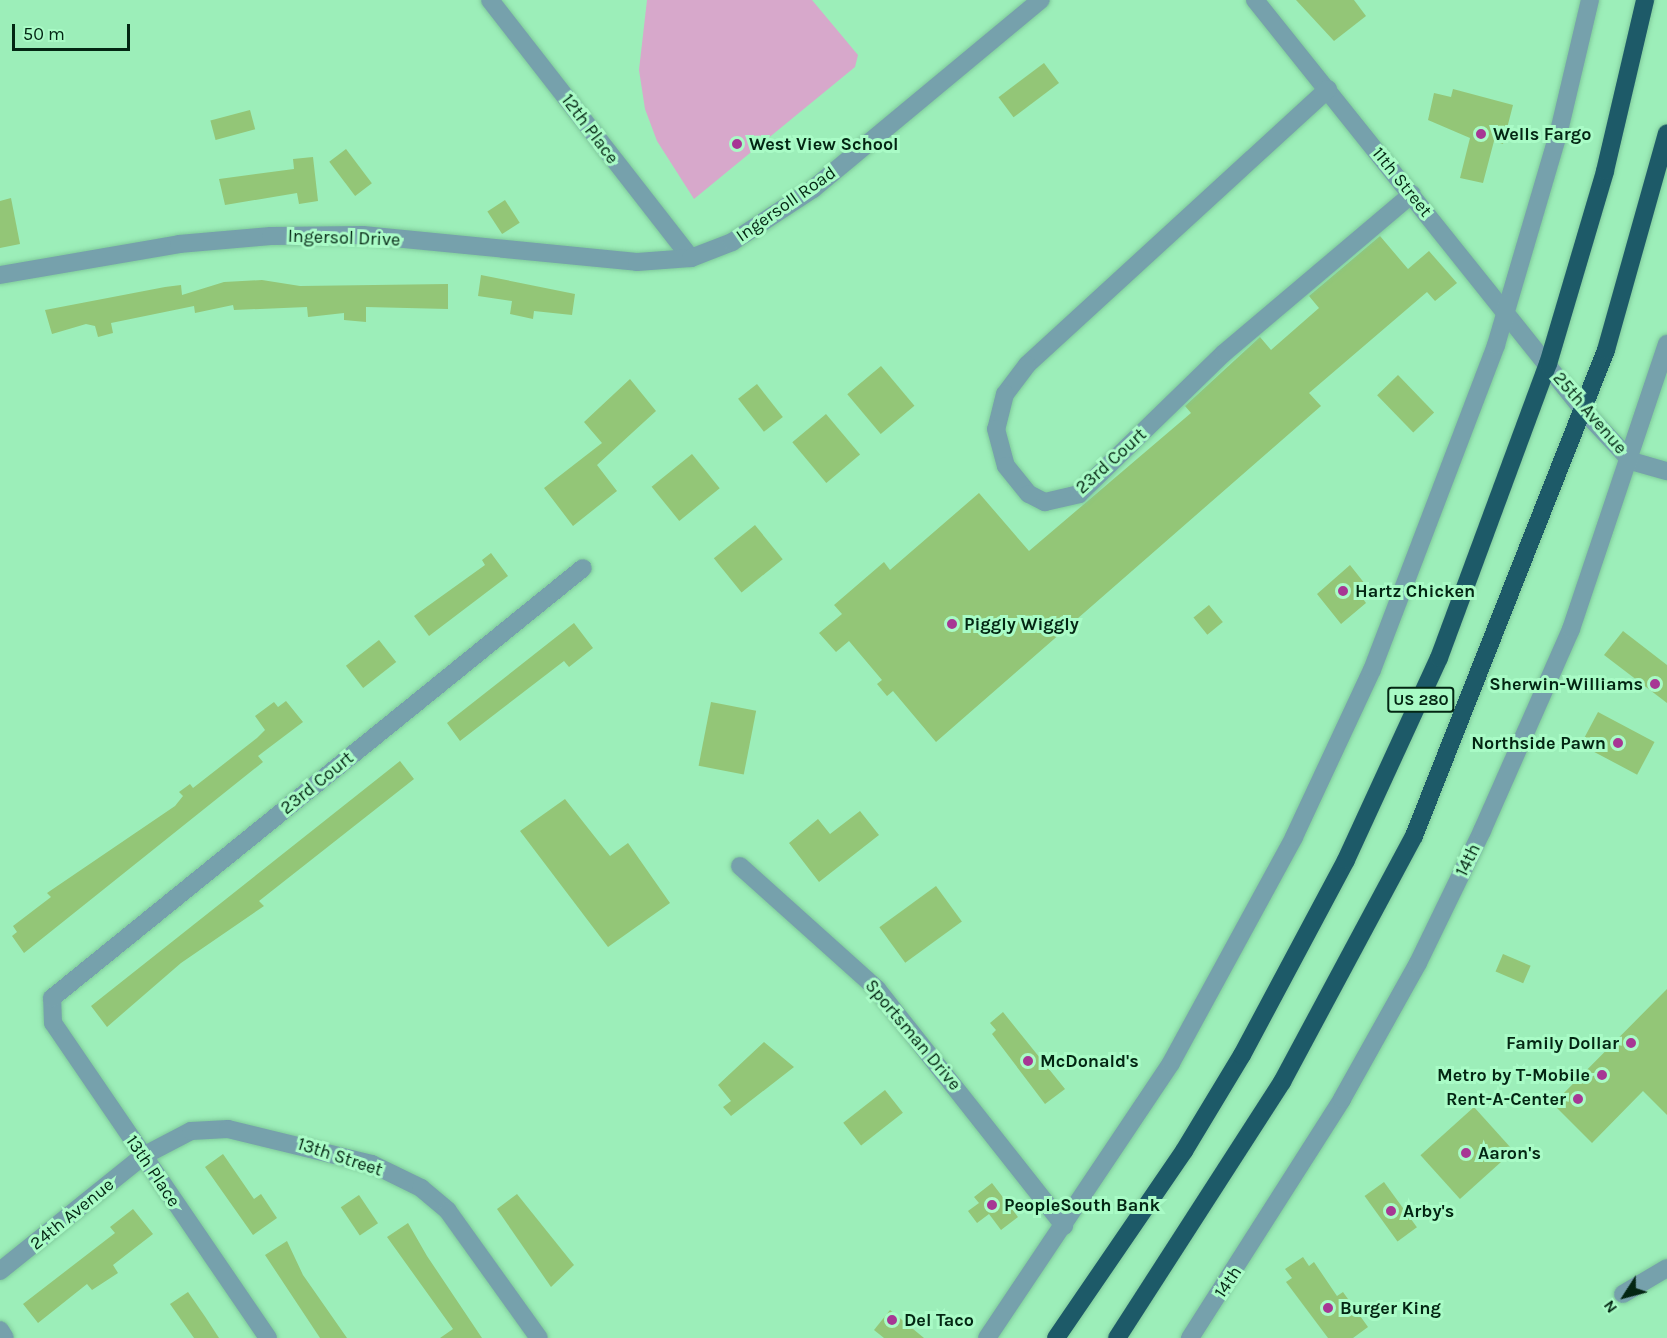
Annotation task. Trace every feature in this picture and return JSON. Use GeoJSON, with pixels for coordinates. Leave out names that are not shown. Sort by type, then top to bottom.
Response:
{"type":"FeatureCollection","features":[{"type":"Feature","properties":{"kind":"highway","name":"US 280"},"geometry":{"type":"LineString","coordinates":[[1056,1338],[1184,1151],[1346,860],[1439,658],[1548,364],[1602,182],[1645,0]]}},
{"type":"Feature","properties":{"kind":"highway","name":"US 280"},"geometry":{"type":"LineString","coordinates":[[1117,1338],[1282,1082],[1414,836],[1583,410],[1628,280],[1667,133]]}},
{"type":"Feature","properties":{"kind":"street","name":"12th Place"},"geometry":{"type":"LineString","coordinates":[[490,0],[691,258]]}},
{"type":"Feature","properties":{"kind":"street","name":"Ingersoll Road"},"geometry":{"type":"LineString","coordinates":[[691,258],[732,242],[813,189],[1041,0]]}},
{"type":"Feature","properties":{"kind":"street","name":"11th Street"},"geometry":{"type":"LineString","coordinates":[[1255,0],[1548,364]]}},
{"type":"Feature","properties":{"kind":"street"},"geometry":{"type":"LineString","coordinates":[[987,1338],[1065,1226],[1171,1063],[1334,754],[1408,586],[1506,309],[1559,131],[1590,0]]}},
{"type":"Feature","properties":{"kind":"street","name":"23rd Court"},"geometry":{"type":"LineString","coordinates":[[1328,89],[1027,365],[1005,394],[996,429],[1006,465],[1029,494],[1045,502],[1079,494],[1224,353],[1412,194]]}},
{"type":"Feature","properties":{"kind":"street","name":"Ingersol Drive"},"geometry":{"type":"LineString","coordinates":[[0,275],[179,244],[271,236],[363,235],[637,262],[691,258]]}},
{"type":"Feature","properties":{"kind":"street","name":"14th"},"geometry":{"type":"LineString","coordinates":[[1190,1338],[1267,1224],[1418,963],[1528,731],[1631,461],[1667,344]]}},
{"type":"Feature","properties":{"kind":"street","name":"25th Avenue"},"geometry":{"type":"LineString","coordinates":[[1548,364],[1583,410],[1631,461],[1667,471]]}},
{"type":"Feature","properties":{"kind":"street","name":"23rd Court"},"geometry":{"type":"LineString","coordinates":[[52,998],[583,568]]}},
{"type":"Feature","properties":{"kind":"street","name":"Sportsman Drive"},"geometry":{"type":"LineString","coordinates":[[740,866],[877,989],[1065,1226]]}},
{"type":"Feature","properties":{"kind":"street","name":"13th Place"},"geometry":{"type":"LineString","coordinates":[[52,998],[53,1023],[268,1338]]}},
{"type":"Feature","properties":{"kind":"street","name":"13th Street"},"geometry":{"type":"LineString","coordinates":[[143,1156],[191,1131],[228,1129],[372,1164],[421,1188],[448,1211],[539,1338]]}},
{"type":"Feature","properties":{"kind":"street","name":"24th Avenue"},"geometry":{"type":"LineString","coordinates":[[0,1271],[143,1156]]}},
{"type":"Feature","properties":{"kind":"street"},"geometry":{"type":"LineString","coordinates":[[1623,1294],[1667,1268]]}},
{"type":"Feature","properties":{"kind":"street"},"geometry":{"type":"LineString","coordinates":[[0,1330],[5,1338]]}},
{"type":"Feature","properties":{"kind":"shaded area"},"geometry":{"type":"Polygon","coordinates":[[[647,0],[812,0],[858,55],[855,67],[694,199],[657,141],[645,109],[639,70],[647,0]]]}},
{"type":"Feature","properties":{"kind":"building"},"geometry":{"type":"Polygon","coordinates":[[[1296,0],[1354,0],[1366,16],[1334,41],[1296,0]]]}},
{"type":"Feature","properties":{"kind":"building"},"geometry":{"type":"Polygon","coordinates":[[[1044,63],[1059,83],[1014,117],[998,97],[1044,63]]]}},
{"type":"Feature","properties":{"kind":"building","name":"Wells Fargo"},"geometry":{"type":"Polygon","coordinates":[[[1453,89],[1513,105],[1503,144],[1494,141],[1483,183],[1460,178],[1470,138],[1428,120],[1434,93],[1451,97],[1453,89]]]}},
{"type":"Feature","properties":{"kind":"building"},"geometry":{"type":"Polygon","coordinates":[[[250,110],[255,129],[216,140],[210,121],[250,110]]]}},
{"type":"Feature","properties":{"kind":"building"},"geometry":{"type":"Polygon","coordinates":[[[346,149],[372,183],[355,196],[329,162],[346,149]]]}},
{"type":"Feature","properties":{"kind":"building"},"geometry":{"type":"Polygon","coordinates":[[[313,157],[318,201],[299,204],[297,193],[225,205],[219,179],[294,169],[293,159],[313,157]]]}},
{"type":"Feature","properties":{"kind":"building"},"geometry":{"type":"Polygon","coordinates":[[[11,198],[20,244],[0,248],[0,201],[11,198]]]}},
{"type":"Feature","properties":{"kind":"building"},"geometry":{"type":"Polygon","coordinates":[[[505,200],[520,223],[502,234],[487,211],[505,200]]]}},
{"type":"Feature","properties":{"kind":"building"},"geometry":{"type":"Polygon","coordinates":[[[1380,236],[1408,269],[1429,251],[1457,283],[1435,301],[1427,292],[1309,393],[1321,406],[936,742],[893,691],[887,696],[877,684],[882,680],[849,641],[836,652],[819,633],[842,614],[834,605],[884,562],[890,570],[979,493],[1029,551],[1191,413],[1185,406],[1260,337],[1271,350],[1319,308],[1309,296],[1380,236]]]}},
{"type":"Feature","properties":{"kind":"building"},"geometry":{"type":"Polygon","coordinates":[[[481,275],[575,294],[572,315],[534,311],[533,319],[510,314],[512,301],[478,296],[481,275]]]}},
{"type":"Feature","properties":{"kind":"building"},"geometry":{"type":"Polygon","coordinates":[[[262,280],[300,286],[448,284],[448,309],[366,307],[366,322],[344,320],[344,313],[308,317],[307,307],[234,310],[233,305],[195,313],[194,306],[111,323],[113,333],[98,337],[95,326],[86,324],[52,334],[45,310],[165,287],[181,285],[182,295],[224,282],[262,280]]]}},
{"type":"Feature","properties":{"kind":"building"},"geometry":{"type":"Polygon","coordinates":[[[881,366],[914,406],[881,434],[847,394],[881,366]]]}},
{"type":"Feature","properties":{"kind":"building"},"geometry":{"type":"Polygon","coordinates":[[[1398,375],[1434,412],[1413,433],[1377,395],[1398,375]]]}},
{"type":"Feature","properties":{"kind":"building"},"geometry":{"type":"Polygon","coordinates":[[[630,379],[656,411],[597,465],[617,491],[573,526],[544,488],[602,443],[584,422],[630,379]]]}},
{"type":"Feature","properties":{"kind":"building"},"geometry":{"type":"Polygon","coordinates":[[[757,384],[783,417],[764,432],[738,399],[757,384]]]}},
{"type":"Feature","properties":{"kind":"building"},"geometry":{"type":"Polygon","coordinates":[[[826,414],[860,455],[826,483],[792,442],[826,414]]]}},
{"type":"Feature","properties":{"kind":"building"},"geometry":{"type":"Polygon","coordinates":[[[692,454],[720,488],[679,521],[652,487],[692,454]]]}},
{"type":"Feature","properties":{"kind":"building"},"geometry":{"type":"Polygon","coordinates":[[[755,525],[783,559],[742,593],[714,558],[755,525]]]}},
{"type":"Feature","properties":{"kind":"building"},"geometry":{"type":"Polygon","coordinates":[[[491,553],[508,576],[429,636],[414,616],[485,565],[482,560],[491,553]]]}},
{"type":"Feature","properties":{"kind":"building","name":"Hartz Chicken"},"geometry":{"type":"Polygon","coordinates":[[[1350,565],[1369,589],[1361,596],[1366,603],[1341,624],[1317,594],[1350,565]]]}},
{"type":"Feature","properties":{"kind":"building"},"geometry":{"type":"Polygon","coordinates":[[[1209,605],[1223,622],[1207,635],[1193,618],[1209,605]]]}},
{"type":"Feature","properties":{"kind":"building"},"geometry":{"type":"Polygon","coordinates":[[[574,623],[593,648],[569,667],[564,661],[460,741],[447,723],[574,623]]]}},
{"type":"Feature","properties":{"kind":"building","name":"Sherwin-Williams"},"geometry":{"type":"Polygon","coordinates":[[[1623,631],[1667,665],[1667,703],[1604,655],[1623,631]]]}},
{"type":"Feature","properties":{"kind":"building"},"geometry":{"type":"Polygon","coordinates":[[[379,640],[396,662],[363,688],[346,666],[379,640]]]}},
{"type":"Feature","properties":{"kind":"building"},"geometry":{"type":"Polygon","coordinates":[[[286,701],[303,722],[258,756],[263,762],[24,953],[12,936],[17,932],[13,926],[51,897],[47,893],[175,806],[183,796],[179,792],[190,784],[193,788],[265,730],[255,716],[274,702],[278,707],[286,701]]]}},
{"type":"Feature","properties":{"kind":"building"},"geometry":{"type":"Polygon","coordinates":[[[711,702],[756,711],[744,775],[699,766],[711,702]]]}},
{"type":"Feature","properties":{"kind":"building","name":"Northside Pawn"},"geometry":{"type":"Polygon","coordinates":[[[1598,712],[1655,742],[1637,775],[1581,745],[1598,712]]]}},
{"type":"Feature","properties":{"kind":"building"},"geometry":{"type":"Polygon","coordinates":[[[400,761],[414,779],[259,901],[264,906],[181,963],[107,1027],[91,1006],[400,761]]]}},
{"type":"Feature","properties":{"kind":"building"},"geometry":{"type":"Polygon","coordinates":[[[565,799],[610,856],[628,843],[670,903],[608,947],[520,831],[565,799]]]}},
{"type":"Feature","properties":{"kind":"building"},"geometry":{"type":"Polygon","coordinates":[[[860,811],[879,835],[819,882],[789,843],[818,819],[830,834],[860,811]]]}},
{"type":"Feature","properties":{"kind":"building"},"geometry":{"type":"Polygon","coordinates":[[[936,886],[962,922],[905,963],[879,927],[936,886]]]}},
{"type":"Feature","properties":{"kind":"building"},"geometry":{"type":"Polygon","coordinates":[[[1503,954],[1531,966],[1523,983],[1496,971],[1503,954]]]}},
{"type":"Feature","properties":{"kind":"building"},"geometry":{"type":"Polygon","coordinates":[[[1667,989],[1667,1115],[1643,1091],[1592,1143],[1553,1104],[1667,989]]]}},
{"type":"Feature","properties":{"kind":"building","name":"McDonald's"},"geometry":{"type":"Polygon","coordinates":[[[1003,1012],[1065,1089],[1045,1104],[992,1034],[996,1030],[990,1023],[1003,1012]]]}},
{"type":"Feature","properties":{"kind":"building"},"geometry":{"type":"Polygon","coordinates":[[[764,1042],[794,1067],[731,1116],[723,1107],[731,1101],[718,1085],[764,1042]]]}},
{"type":"Feature","properties":{"kind":"building"},"geometry":{"type":"Polygon","coordinates":[[[885,1090],[903,1113],[861,1145],[843,1123],[885,1090]]]}},
{"type":"Feature","properties":{"kind":"building","name":"Aaron's"},"geometry":{"type":"Polygon","coordinates":[[[1474,1107],[1513,1151],[1460,1199],[1420,1155],[1474,1107]]]}},
{"type":"Feature","properties":{"kind":"building"},"geometry":{"type":"Polygon","coordinates":[[[223,1154],[254,1199],[261,1194],[277,1218],[253,1235],[205,1167],[223,1154]]]}},
{"type":"Feature","properties":{"kind":"building"},"geometry":{"type":"Polygon","coordinates":[[[1384,1182],[1417,1227],[1397,1241],[1365,1196],[1384,1182]]]}},
{"type":"Feature","properties":{"kind":"building","name":"PeopleSouth Bank"},"geometry":{"type":"Polygon","coordinates":[[[992,1183],[1018,1217],[1001,1230],[989,1214],[977,1223],[968,1211],[979,1203],[974,1197],[992,1183]]]}},
{"type":"Feature","properties":{"kind":"building"},"geometry":{"type":"Polygon","coordinates":[[[517,1194],[574,1265],[551,1287],[497,1209],[517,1194]]]}},
{"type":"Feature","properties":{"kind":"building"},"geometry":{"type":"Polygon","coordinates":[[[359,1195],[378,1223],[360,1235],[341,1207],[359,1195]]]}},
{"type":"Feature","properties":{"kind":"building"},"geometry":{"type":"Polygon","coordinates":[[[133,1209],[153,1234],[113,1265],[118,1273],[92,1290],[87,1284],[38,1323],[23,1304],[115,1233],[110,1227],[133,1209]]]}},
{"type":"Feature","properties":{"kind":"building"},"geometry":{"type":"Polygon","coordinates":[[[408,1223],[427,1256],[482,1338],[440,1338],[453,1329],[387,1237],[408,1223]]]}},
{"type":"Feature","properties":{"kind":"building"},"geometry":{"type":"Polygon","coordinates":[[[287,1241],[303,1275],[347,1338],[320,1338],[265,1255],[287,1241]]]}},
{"type":"Feature","properties":{"kind":"building"},"geometry":{"type":"Polygon","coordinates":[[[1303,1257],[1309,1266],[1314,1262],[1337,1296],[1343,1292],[1368,1327],[1353,1338],[1328,1338],[1286,1282],[1292,1278],[1285,1269],[1303,1257]]]}},
{"type":"Feature","properties":{"kind":"building"},"geometry":{"type":"Polygon","coordinates":[[[188,1292],[219,1338],[194,1338],[170,1304],[188,1292]]]}},
{"type":"Feature","properties":{"kind":"building","name":"Del Taco"},"geometry":{"type":"Polygon","coordinates":[[[890,1310],[924,1338],[884,1338],[874,1330],[890,1310]]]}},
{"type":"Feature","properties":{"kind":"place","name":"Wells Fargo"},"geometry":{"type":"Point","coordinates":[1481,134]}},
{"type":"Feature","properties":{"kind":"place","name":"West View School"},"geometry":{"type":"Point","coordinates":[737,144]}},
{"type":"Feature","properties":{"kind":"place","name":"Hartz Chicken"},"geometry":{"type":"Point","coordinates":[1343,591]}},
{"type":"Feature","properties":{"kind":"place","name":"Piggly Wiggly"},"geometry":{"type":"Point","coordinates":[952,624]}},
{"type":"Feature","properties":{"kind":"place","name":"Sherwin-Williams"},"geometry":{"type":"Point","coordinates":[1655,684]}},
{"type":"Feature","properties":{"kind":"place","name":"Northside Pawn"},"geometry":{"type":"Point","coordinates":[1618,743]}},
{"type":"Feature","properties":{"kind":"place","name":"Family Dollar"},"geometry":{"type":"Point","coordinates":[1631,1043]}},
{"type":"Feature","properties":{"kind":"place","name":"McDonald's"},"geometry":{"type":"Point","coordinates":[1028,1061]}},
{"type":"Feature","properties":{"kind":"place","name":"Metro by T-Mobile"},"geometry":{"type":"Point","coordinates":[1602,1075]}},
{"type":"Feature","properties":{"kind":"place","name":"Rent-A-Center"},"geometry":{"type":"Point","coordinates":[1578,1099]}},
{"type":"Feature","properties":{"kind":"place","name":"Aaron's"},"geometry":{"type":"Point","coordinates":[1466,1153]}},
{"type":"Feature","properties":{"kind":"place","name":"PeopleSouth Bank"},"geometry":{"type":"Point","coordinates":[992,1205]}},
{"type":"Feature","properties":{"kind":"place","name":"Arby's"},"geometry":{"type":"Point","coordinates":[1391,1211]}},
{"type":"Feature","properties":{"kind":"place","name":"Burger King"},"geometry":{"type":"Point","coordinates":[1328,1308]}},
{"type":"Feature","properties":{"kind":"place","name":"Del Taco"},"geometry":{"type":"Point","coordinates":[892,1320]}}]}
